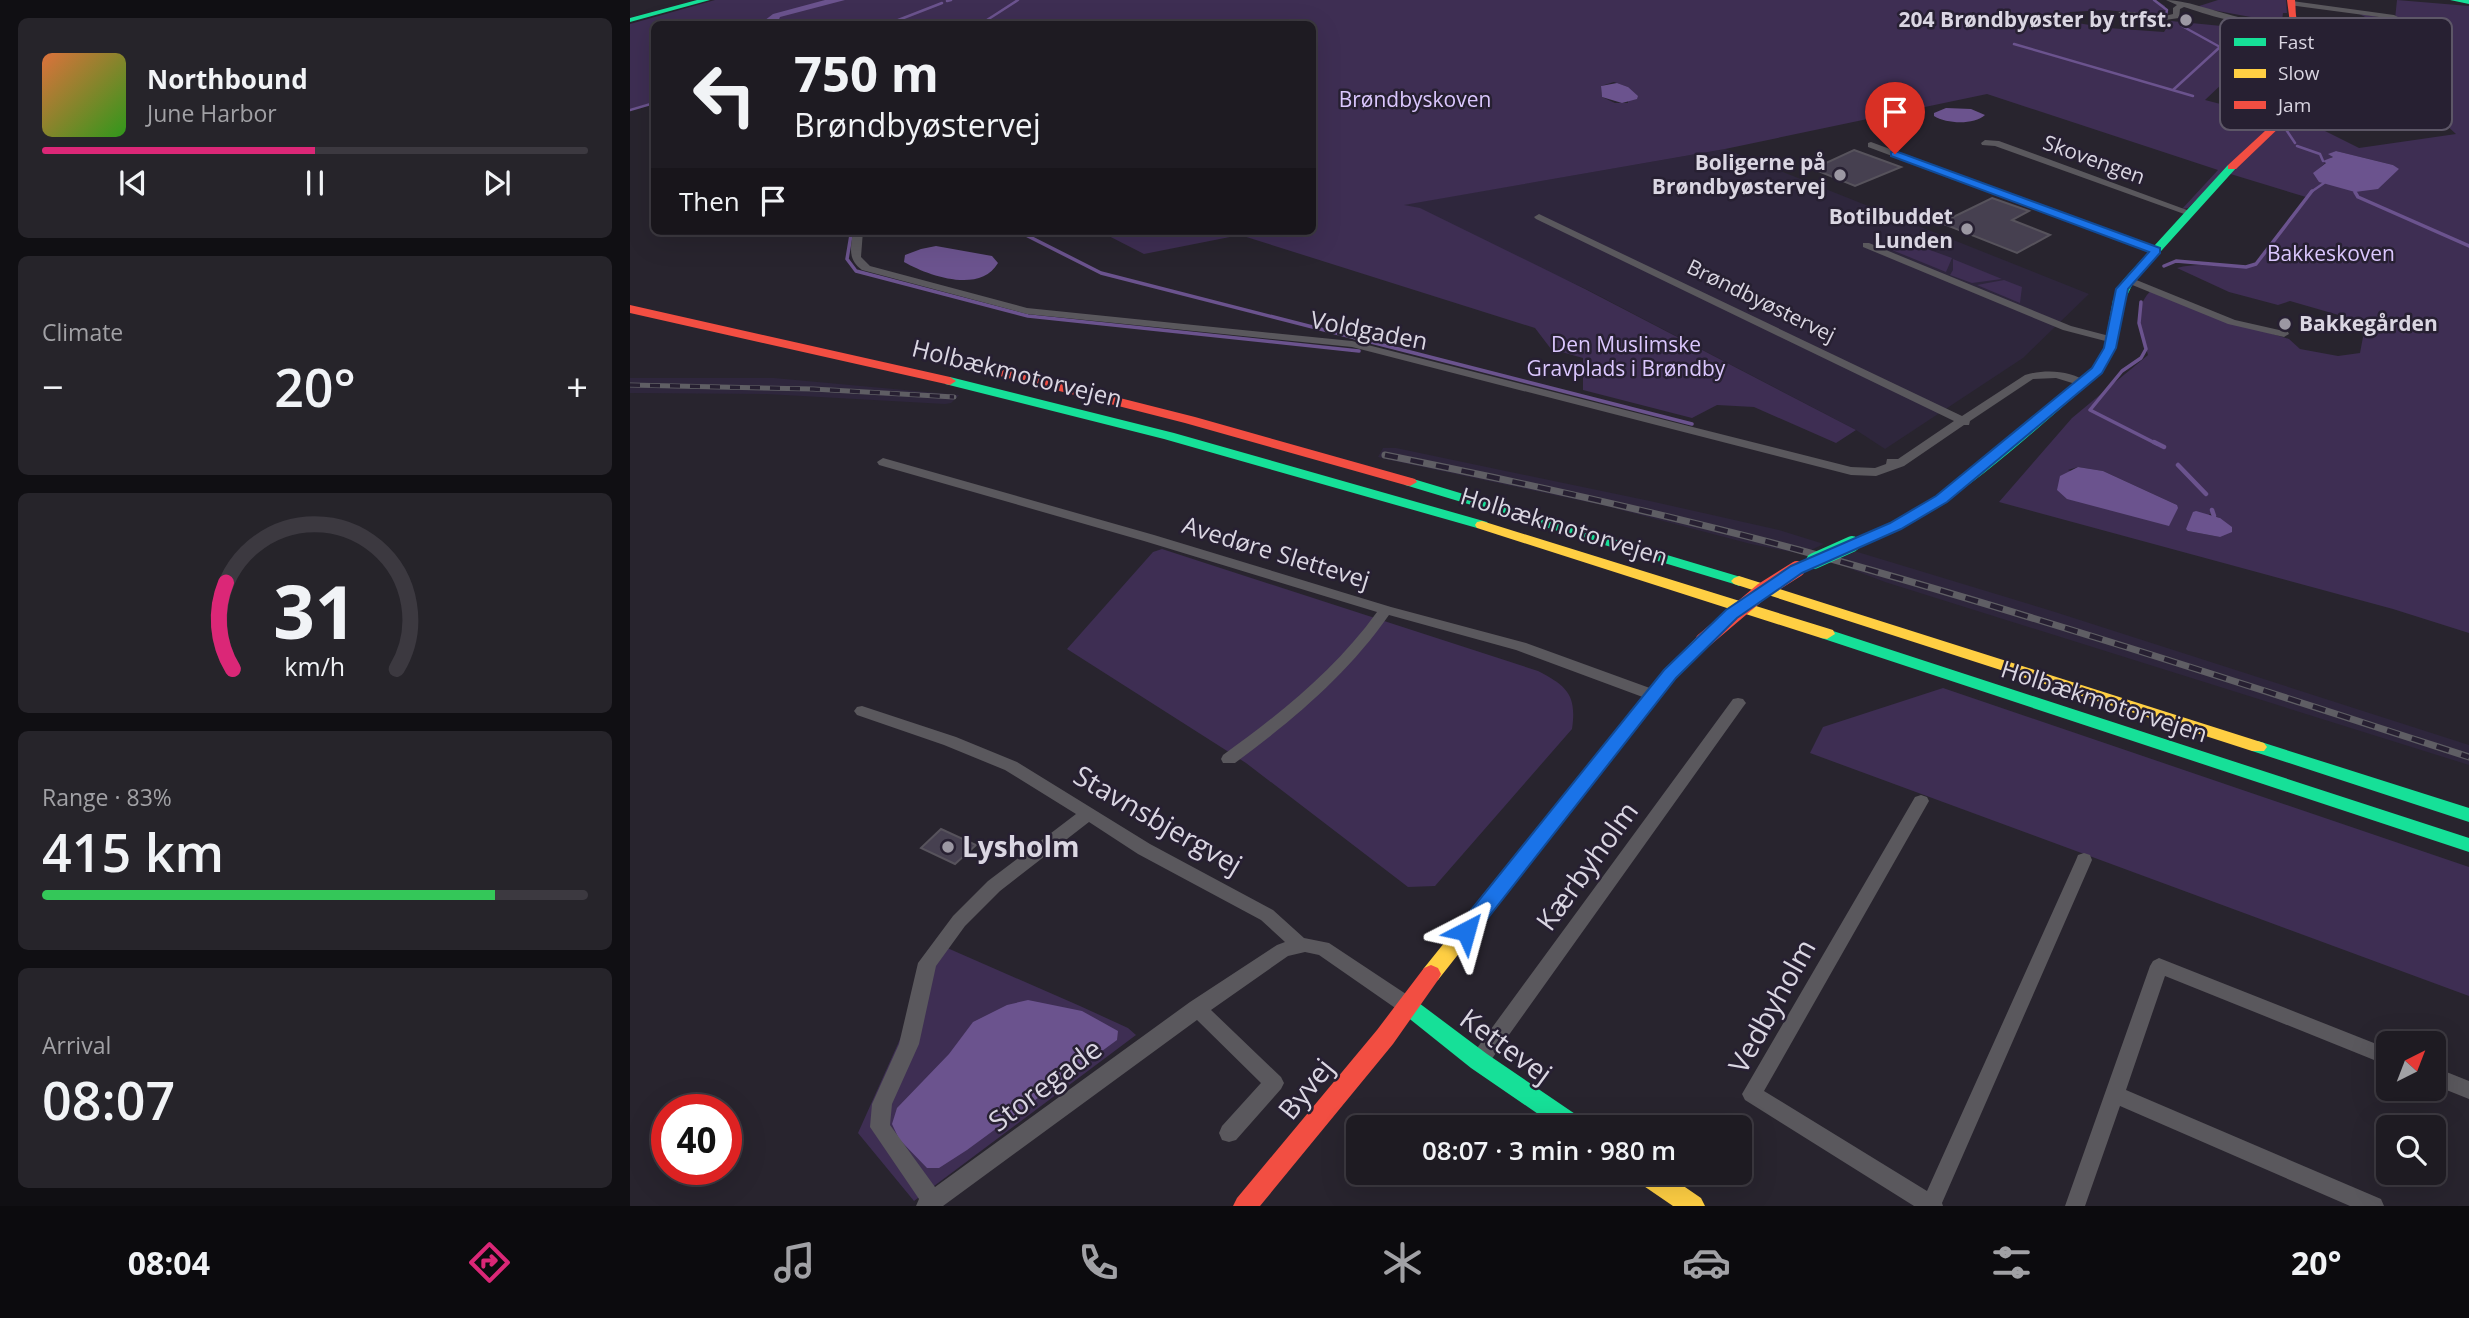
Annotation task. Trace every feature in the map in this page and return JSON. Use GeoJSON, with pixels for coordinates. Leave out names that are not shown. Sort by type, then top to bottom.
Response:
{"type":"FeatureCollection","features":[{"type":"Feature","properties":{"kind":"main road"},"geometry":{"type":"LineString","coordinates":[[630,14],[660,0]]}},
{"type":"Feature","properties":{"kind":"main road"},"geometry":{"type":"LineString","coordinates":[[630,14],[671,0]]}},
{"type":"Feature","properties":{"kind":"main road"},"geometry":{"type":"LineString","coordinates":[[630,14],[692,0]]}},
{"type":"Feature","properties":{"kind":"main road"},"geometry":{"type":"LineString","coordinates":[[630,14],[706,0]]}},
{"type":"Feature","properties":{"kind":"main road"},"geometry":{"type":"LineString","coordinates":[[2454,0],[2469,2]]}},
{"type":"Feature","properties":{"kind":"main road"},"geometry":{"type":"LineString","coordinates":[[1408,1006],[1653,695],[1703,640],[1762,591],[1797,569],[1896,526],[1942,499],[2097,370],[2113,340],[2119,300],[2129,280],[2270,130]]}},
{"type":"Feature","properties":{"kind":"main road","name":"Holbækmotorvejen"},"geometry":{"type":"LineString","coordinates":[[634,310],[802,345],[984,388],[1161,434],[1423,508],[1710,596],[2469,845]]}},
{"type":"Feature","properties":{"kind":"main road","name":"Holbækmotorvejen"},"geometry":{"type":"LineString","coordinates":[[991,370],[1139,406],[1495,506],[2004,665],[2469,815]]}},
{"type":"Feature","properties":{"kind":"main road","name":"Kettevej"},"geometry":{"type":"LineString","coordinates":[[1408,1006],[1479,1061],[1558,1115]]}},
{"type":"Feature","properties":{"kind":"main road","name":"Byvej"},"geometry":{"type":"LineString","coordinates":[[1245,1206],[1408,1006]]}},
{"type":"Feature","properties":{"kind":"main road"},"geometry":{"type":"LineString","coordinates":[[1662,1185],[1693,1206]]}},
{"type":"Feature","properties":{"kind":"street"},"geometry":{"type":"LineString","coordinates":[[2170,0],[2241,18]]}},
{"type":"Feature","properties":{"kind":"street"},"geometry":{"type":"LineString","coordinates":[[2292,2],[2394,17]]}},
{"type":"Feature","properties":{"kind":"street"},"geometry":{"type":"LineString","coordinates":[[2122,13],[2168,18],[2176,16],[2177,8],[2183,5]]}},
{"type":"Feature","properties":{"kind":"street","name":"Skovengen"},"geometry":{"type":"LineString","coordinates":[[1985,143],[1996,143],[2190,213]]}},
{"type":"Feature","properties":{"kind":"street"},"geometry":{"type":"LineString","coordinates":[[1871,145],[2156,251]]}},
{"type":"Feature","properties":{"kind":"street","name":"Brøndbyøstervej"},"geometry":{"type":"LineString","coordinates":[[1539,217],[1965,422]]}},
{"type":"Feature","properties":{"kind":"street","name":"Voldgaden"},"geometry":{"type":"LineString","coordinates":[[858,235],[855,257],[857,263],[866,268],[1027,311],[1352,344],[1851,471],[1876,472],[1965,422]]}},
{"type":"Feature","properties":{"kind":"street"},"geometry":{"type":"LineString","coordinates":[[1867,245],[2067,328],[2113,340]]}},
{"type":"Feature","properties":{"kind":"street"},"geometry":{"type":"LineString","coordinates":[[2129,280],[2232,322],[2284,334]]}},
{"type":"Feature","properties":{"kind":"street"},"geometry":{"type":"LineString","coordinates":[[1965,422],[2036,375],[2055,374],[2082,383]]}},
{"type":"Feature","properties":{"kind":"street","name":"Avedøre Slettevej"},"geometry":{"type":"LineString","coordinates":[[883,462],[1149,538],[1386,610],[1521,646],[1653,695]]}},
{"type":"Feature","properties":{"kind":"street"},"geometry":{"type":"LineString","coordinates":[[1229,759],[1328,679],[1363,645],[1386,610]]}},
{"type":"Feature","properties":{"kind":"street","name":"Kærbyholm"},"geometry":{"type":"LineString","coordinates":[[1479,1061],[1738,703]]}},
{"type":"Feature","properties":{"kind":"street","name":"Stavnsbjergvej"},"geometry":{"type":"LineString","coordinates":[[862,711],[950,741],[1012,766],[1144,849],[1267,915],[1300,945],[1323,948],[1408,1006]]}},
{"type":"Feature","properties":{"kind":"street","name":"Vedbyholm"},"geometry":{"type":"LineString","coordinates":[[1921,801],[1752,1094],[1932,1205],[2084,860]]}},
{"type":"Feature","properties":{"kind":"street"},"geometry":{"type":"LineString","coordinates":[[930,1204],[880,1127],[882,1104],[909,1044],[927,963],[959,922],[994,887],[1088,814]]}},
{"type":"Feature","properties":{"kind":"street","name":"Storegade"},"geometry":{"type":"LineString","coordinates":[[930,1204],[1197,1008],[1275,954],[1300,945]]}},
{"type":"Feature","properties":{"kind":"street"},"geometry":{"type":"LineString","coordinates":[[2075,1206],[2159,966],[2376,1053]]}},
{"type":"Feature","properties":{"kind":"street"},"geometry":{"type":"LineString","coordinates":[[1197,1008],[1274,1083],[1229,1133]]}},
{"type":"Feature","properties":{"kind":"street"},"geometry":{"type":"LineString","coordinates":[[2446,1081],[2469,1090]]}},
{"type":"Feature","properties":{"kind":"street"},"geometry":{"type":"LineString","coordinates":[[2114,1094],[2374,1206]]}},
{"type":"Feature","properties":{"kind":"shaded area"},"geometry":{"type":"Polygon","coordinates":[[[825,0],[845,0],[780,17],[778,21],[764,21],[773,14],[825,0]]]}},
{"type":"Feature","properties":{"kind":"shaded area"},"geometry":{"type":"Polygon","coordinates":[[[1617,83],[1628,87],[1638,96],[1637,99],[1622,103],[1602,97],[1601,86],[1617,83]]]}},
{"type":"Feature","properties":{"kind":"shaded area"},"geometry":{"type":"Polygon","coordinates":[[[1946,108],[1971,109],[1985,115],[1974,121],[1960,122],[1946,121],[1934,116],[1934,113],[1946,108]]]}},
{"type":"Feature","properties":{"kind":"shaded area"},"geometry":{"type":"Polygon","coordinates":[[[1725,149],[2089,294],[2023,358],[1885,449],[1856,430],[1586,289],[1401,205],[1725,149]]]}},
{"type":"Feature","properties":{"kind":"shaded area"},"geometry":{"type":"Polygon","coordinates":[[[2336,151],[2393,165],[2399,169],[2378,189],[2355,192],[2319,182],[2313,173],[2326,163],[2323,161],[2333,157],[2328,154],[2336,151]]]}},
{"type":"Feature","properties":{"kind":"shaded area"},"geometry":{"type":"Polygon","coordinates":[[[936,246],[992,256],[998,263],[990,272],[967,280],[940,277],[904,262],[905,255],[936,246]]]}},
{"type":"Feature","properties":{"kind":"shaded area"},"geometry":{"type":"Polygon","coordinates":[[[630,378],[774,378],[959,395],[951,403],[945,404],[766,394],[630,393],[630,378]]]}},
{"type":"Feature","properties":{"kind":"shaded area"},"geometry":{"type":"Polygon","coordinates":[[[1383,448],[1396,448],[1650,501],[1779,530],[1824,544],[1802,554],[1751,544],[1606,506],[1378,457],[1383,448]]]}},
{"type":"Feature","properties":{"kind":"shaded area"},"geometry":{"type":"Polygon","coordinates":[[[2078,467],[2103,471],[2177,505],[2169,526],[2067,499],[2057,490],[2060,476],[2078,467]]]}},
{"type":"Feature","properties":{"kind":"shaded area"},"geometry":{"type":"Polygon","coordinates":[[[2193,512],[2220,518],[2232,527],[2232,532],[2220,537],[2188,531],[2186,529],[2193,512]]]}},
{"type":"Feature","properties":{"kind":"shaded area"},"geometry":{"type":"Polygon","coordinates":[[[1851,550],[2055,612],[2469,745],[2469,765],[1885,582],[1830,561],[1851,550]]]}},
{"type":"Feature","properties":{"kind":"shaded area"},"geometry":{"type":"Polygon","coordinates":[[[1028,1000],[1082,1011],[1118,1031],[1117,1040],[967,1150],[939,1168],[927,1168],[899,1139],[892,1124],[897,1108],[949,1054],[973,1022],[1007,1005],[1028,1000]]]}},
{"type":"Feature","properties":{"kind":"green space"},"geometry":{"type":"Polygon","coordinates":[[[715,0],[2156,0],[2165,6],[2164,16],[2106,10],[2070,12],[2065,21],[2108,28],[2164,32],[2171,21],[2220,26],[2220,86],[2205,100],[2220,104],[2220,130],[2321,130],[2359,148],[2456,134],[2452,130],[2452,18],[2395,18],[2397,0],[2469,6],[2469,633],[2393,609],[1999,502],[2072,418],[2148,355],[2141,329],[2140,312],[2146,296],[2153,289],[2206,313],[2289,339],[2300,349],[2338,356],[2360,353],[2363,337],[2361,328],[2342,316],[2290,301],[2278,305],[2229,292],[2177,268],[2256,264],[2306,197],[2224,172],[2188,208],[2182,209],[2218,170],[1987,94],[1725,149],[1404,205],[1420,208],[1585,289],[1856,430],[1836,443],[1754,407],[1717,405],[1692,418],[1583,390],[1583,358],[1551,349],[1535,328],[1240,235],[1316,235],[1316,21],[651,21],[651,103],[630,109],[630,24],[715,0]],[[1614,82],[1601,86],[1602,97],[1615,103],[1628,103],[1628,87],[1614,82]],[[2336,151],[2329,154],[2333,156],[2314,173],[2399,170],[2393,165],[2336,151]],[[2078,467],[2068,470],[2177,505],[2103,471],[2078,467]],[[2210,514],[2188,531],[2220,537],[2220,518],[2210,514]]]}},
{"type":"Feature","properties":{"kind":"green space"},"geometry":{"type":"Polygon","coordinates":[[[2218,0],[2286,0],[2287,13],[2283,13],[2282,18],[2256,18],[2196,7],[2218,0]]]}},
{"type":"Feature","properties":{"kind":"green space"},"geometry":{"type":"Polygon","coordinates":[[[2359,14],[2388,18],[2367,18],[2359,14]]]}},
{"type":"Feature","properties":{"kind":"green space"},"geometry":{"type":"Polygon","coordinates":[[[1107,235],[1240,235],[1144,254],[1107,235]]]}},
{"type":"Feature","properties":{"kind":"green space"},"geometry":{"type":"Polygon","coordinates":[[[1919,246],[1952,258],[1946,272],[1892,250],[1919,246]]]}},
{"type":"Feature","properties":{"kind":"green space"},"geometry":{"type":"Polygon","coordinates":[[[1953,259],[2002,279],[1972,283],[1950,275],[1953,259]]]}},
{"type":"Feature","properties":{"kind":"green space"},"geometry":{"type":"Polygon","coordinates":[[[2004,280],[2022,287],[2020,303],[1977,285],[2004,280]]]}},
{"type":"Feature","properties":{"kind":"green space"},"geometry":{"type":"Polygon","coordinates":[[[1162,549],[1538,671],[1568,693],[1573,708],[1572,729],[1435,886],[1408,887],[1246,763],[1067,649],[1153,552],[1162,549]]]}},
{"type":"Feature","properties":{"kind":"green space"},"geometry":{"type":"Polygon","coordinates":[[[1943,688],[2469,867],[2469,996],[1810,753],[1823,727],[1943,688]]]}},
{"type":"Feature","properties":{"kind":"green space"},"geometry":{"type":"Polygon","coordinates":[[[945,947],[1128,1028],[1136,1035],[914,1201],[858,1133],[936,959],[945,947]]]}},
{"type":"Feature","properties":{"kind":"building"},"geometry":{"type":"Polygon","coordinates":[[[1854,150],[1901,167],[1855,186],[1813,169],[1854,150]]]}},
{"type":"Feature","properties":{"kind":"building","name":"Botilbuddet Lunden"},"geometry":{"type":"Polygon","coordinates":[[[1992,198],[2029,211],[2012,220],[2050,235],[2017,253],[1941,223],[1992,198]]]}},
{"type":"Feature","properties":{"kind":"building","name":"Lysholm"},"geometry":{"type":"Polygon","coordinates":[[[941,829],[976,845],[955,864],[921,848],[941,829]]]}},
{"type":"Feature","properties":{"kind":"waterway"},"geometry":{"type":"LineString","coordinates":[[947,1],[951,0]]}},
{"type":"Feature","properties":{"kind":"waterway"},"geometry":{"type":"LineString","coordinates":[[987,20],[1018,0]]}},
{"type":"Feature","properties":{"kind":"waterway"},"geometry":{"type":"LineString","coordinates":[[2154,0],[2167,10],[2166,15]]}},
{"type":"Feature","properties":{"kind":"waterway"},"geometry":{"type":"LineString","coordinates":[[896,21],[942,3]]}},
{"type":"Feature","properties":{"kind":"waterway"},"geometry":{"type":"LineString","coordinates":[[2173,90],[2220,47],[2182,26]]}},
{"type":"Feature","properties":{"kind":"waterway"},"geometry":{"type":"LineString","coordinates":[[2014,44],[2193,96]]}},
{"type":"Feature","properties":{"kind":"waterway"},"geometry":{"type":"LineString","coordinates":[[630,110],[651,104]]}},
{"type":"Feature","properties":{"kind":"waterway"},"geometry":{"type":"LineString","coordinates":[[2286,130],[2295,143]]}},
{"type":"Feature","properties":{"kind":"waterway"},"geometry":{"type":"LineString","coordinates":[[2297,146],[2320,154],[2323,161]]}},
{"type":"Feature","properties":{"kind":"waterway"},"geometry":{"type":"LineString","coordinates":[[2311,192],[2324,183]]}},
{"type":"Feature","properties":{"kind":"waterway"},"geometry":{"type":"LineString","coordinates":[[2164,266],[2176,261],[2246,267],[2256,264],[2311,192]]}},
{"type":"Feature","properties":{"kind":"waterway"},"geometry":{"type":"LineString","coordinates":[[2355,192],[2358,197],[2469,246]]}},
{"type":"Feature","properties":{"kind":"waterway"},"geometry":{"type":"LineString","coordinates":[[851,235],[847,259],[856,271],[1028,316],[1359,351]]}},
{"type":"Feature","properties":{"kind":"waterway"},"geometry":{"type":"LineString","coordinates":[[1026,235],[1101,273],[1692,424]]}},
{"type":"Feature","properties":{"kind":"waterway"},"geometry":{"type":"LineString","coordinates":[[2141,302],[2139,323],[2146,349],[2141,358],[2122,371],[2090,410],[2157,444]]}},
{"type":"Feature","properties":{"kind":"waterway"},"geometry":{"type":"LineString","coordinates":[[2154,442],[2164,447]]}},
{"type":"Feature","properties":{"kind":"waterway"},"geometry":{"type":"LineString","coordinates":[[2178,465],[2206,494]]}},
{"type":"Feature","properties":{"kind":"waterway"},"geometry":{"type":"LineString","coordinates":[[2212,510],[2214,516]]}},
{"type":"Feature","properties":{"kind":"railway"},"geometry":{"type":"LineString","coordinates":[[630,385],[813,389],[954,397]]}},
{"type":"Feature","properties":{"kind":"railway"},"geometry":{"type":"LineString","coordinates":[[1385,455],[1593,499],[1799,550],[2051,624],[2469,757]]}},
{"type":"Feature","properties":{"kind":"traffic: fast"},"geometry":{"type":"LineString","coordinates":[[630,20],[706,0]]}},
{"type":"Feature","properties":{"kind":"traffic: fast"},"geometry":{"type":"LineString","coordinates":[[2454,0],[2469,2]]}},
{"type":"Feature","properties":{"kind":"traffic: fast"},"geometry":{"type":"LineString","coordinates":[[1852,544],[1896,526],[1942,499],[2097,370],[2110,348],[2119,300],[2129,280],[2232,167]]}},
{"type":"Feature","properties":{"kind":"traffic: fast"},"geometry":{"type":"LineString","coordinates":[[950,381],[1169,436],[1482,525]]}},
{"type":"Feature","properties":{"kind":"traffic: fast"},"geometry":{"type":"LineString","coordinates":[[1410,482],[1739,581]]}},
{"type":"Feature","properties":{"kind":"traffic: fast"},"geometry":{"type":"LineString","coordinates":[[1814,561],[1852,544]]}},
{"type":"Feature","properties":{"kind":"traffic: fast"},"geometry":{"type":"LineString","coordinates":[[1827,634],[2469,845]]}},
{"type":"Feature","properties":{"kind":"traffic: fast"},"geometry":{"type":"LineString","coordinates":[[2258,747],[2469,815]]}},
{"type":"Feature","properties":{"kind":"traffic: fast"},"geometry":{"type":"LineString","coordinates":[[1408,1006],[1479,1061],[1558,1115]]}},
{"type":"Feature","properties":{"kind":"traffic: slow"},"geometry":{"type":"LineString","coordinates":[[1482,525],[1827,634]]}},
{"type":"Feature","properties":{"kind":"traffic: slow"},"geometry":{"type":"LineString","coordinates":[[1739,581],[2258,747]]}},
{"type":"Feature","properties":{"kind":"traffic: slow"},"geometry":{"type":"LineString","coordinates":[[1431,974],[1670,674],[1703,641]]}},
{"type":"Feature","properties":{"kind":"traffic: slow"},"geometry":{"type":"LineString","coordinates":[[1662,1185],[1693,1206]]}},
{"type":"Feature","properties":{"kind":"traffic: jam"},"geometry":{"type":"LineString","coordinates":[[2291,0],[2293,18]]}},
{"type":"Feature","properties":{"kind":"traffic: jam"},"geometry":{"type":"LineString","coordinates":[[2232,167],[2271,130]]}},
{"type":"Feature","properties":{"kind":"traffic: jam"},"geometry":{"type":"LineString","coordinates":[[630,309],[950,381]]}},
{"type":"Feature","properties":{"kind":"traffic: jam"},"geometry":{"type":"LineString","coordinates":[[1005,373],[1190,420],[1410,482]]}},
{"type":"Feature","properties":{"kind":"traffic: jam"},"geometry":{"type":"LineString","coordinates":[[1703,641],[1762,591],[1797,569]]}},
{"type":"Feature","properties":{"kind":"traffic: jam"},"geometry":{"type":"LineString","coordinates":[[1245,1206],[1385,1037],[1431,974]]}},
{"type":"Feature","properties":{"kind":"place","name":"204 Brøndbyøster by trfst."},"geometry":{"type":"Point","coordinates":[2186,20]}},
{"type":"Feature","properties":{"kind":"place","name":"Boligerne på Brøndbyøstervej"},"geometry":{"type":"Point","coordinates":[1840,175]}},
{"type":"Feature","properties":{"kind":"place","name":"Botilbuddet Lunden"},"geometry":{"type":"Point","coordinates":[1967,229]}},
{"type":"Feature","properties":{"kind":"place","name":"Bakkegården"},"geometry":{"type":"Point","coordinates":[2285,324]}},
{"type":"Feature","properties":{"kind":"place","name":"Lysholm"},"geometry":{"type":"Point","coordinates":[948,847]}},
{"type":"Feature","properties":{"kind":"route"},"geometry":{"type":"LineString","coordinates":[[1466,931],[1670,674],[1731,614],[1797,569],[1896,526],[1942,499],[2038,422],[2097,370],[2110,348],[2122,289],[2156,251],[1895,154]]}},
{"type":"Feature","properties":{"kind":"park label","name":"Brøndbyskoven"},"geometry":{"type":"Point","coordinates":[1415,100]}},
{"type":"Feature","properties":{"kind":"park label","name":"Bakkeskoven"},"geometry":{"type":"Point","coordinates":[2331,254]}},
{"type":"Feature","properties":{"kind":"park label","name":"Den Muslimske Gravplads i Brøndby"},"geometry":{"type":"Point","coordinates":[1626,357]}}]}
